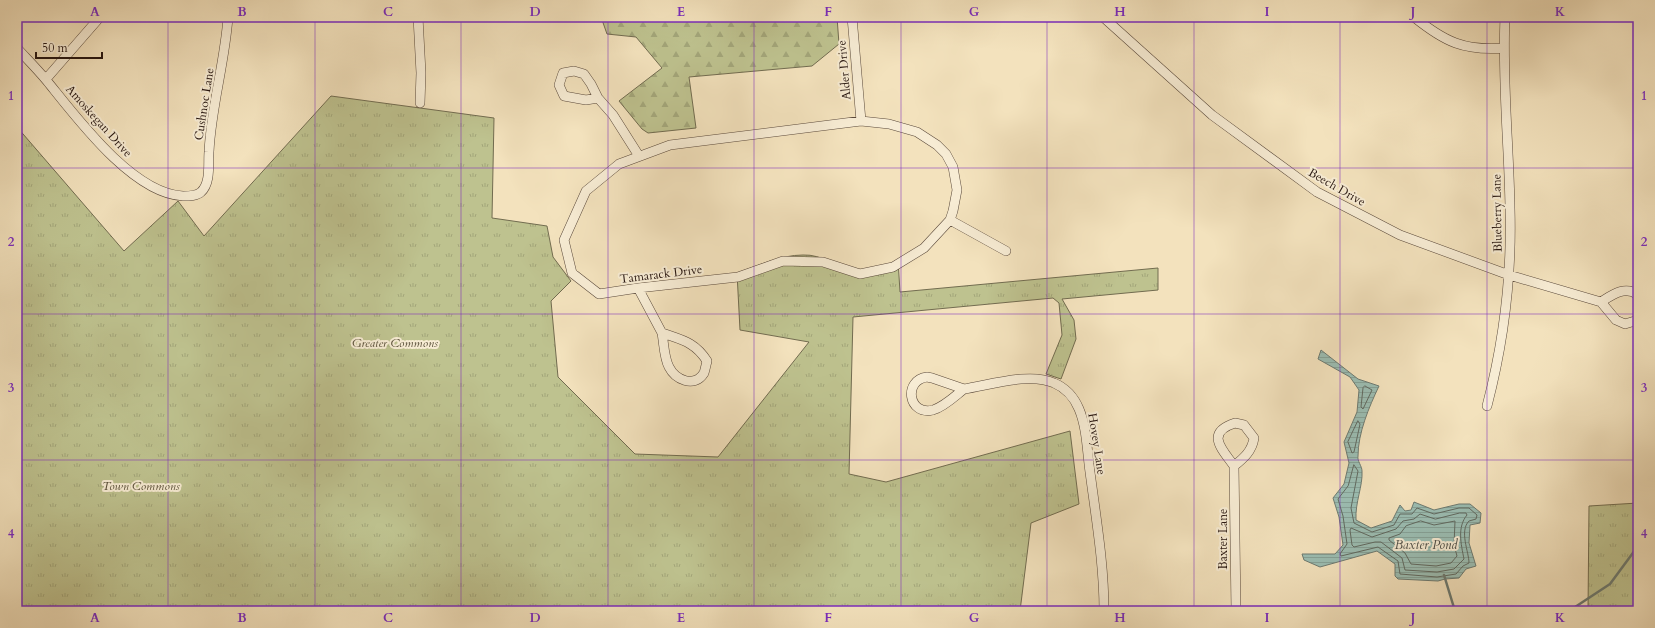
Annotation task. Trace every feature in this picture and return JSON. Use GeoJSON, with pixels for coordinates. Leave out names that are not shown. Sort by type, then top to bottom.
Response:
{"type":"FeatureCollection","features":[{"type":"Feature","properties":{"kind":"street"},"geometry":{"type":"LineString","coordinates":[[46,79],[100,17]]}},
{"type":"Feature","properties":{"kind":"street","name":"Cushnoc Lane"},"geometry":{"type":"LineString","coordinates":[[200,194],[206,186],[208,177],[209,147],[226,39],[228,17]]}},
{"type":"Feature","properties":{"kind":"street"},"geometry":{"type":"LineString","coordinates":[[418,17],[421,88],[420,103]]}},
{"type":"Feature","properties":{"kind":"street","name":"Alder Drive"},"geometry":{"type":"LineString","coordinates":[[852,17],[860,121]]}},
{"type":"Feature","properties":{"kind":"street","name":"Beech Drive"},"geometry":{"type":"LineString","coordinates":[[1103,17],[1212,115],[1317,192],[1400,235],[1509,275],[1601,302]]}},
{"type":"Feature","properties":{"kind":"street"},"geometry":{"type":"LineString","coordinates":[[1414,17],[1439,36],[1457,45],[1476,49],[1504,48]]}},
{"type":"Feature","properties":{"kind":"street","name":"Blueberry Lane"},"geometry":{"type":"LineString","coordinates":[[1487,406],[1502,340],[1509,275],[1510,208],[1504,48],[1505,17]]}},
{"type":"Feature","properties":{"kind":"street","name":"Amoskegan Drive"},"geometry":{"type":"LineString","coordinates":[[17,48],[46,79],[102,145],[132,173],[169,193],[190,196],[200,194]]}},
{"type":"Feature","properties":{"kind":"street"},"geometry":{"type":"LineString","coordinates":[[598,98],[613,115],[639,156]]}},
{"type":"Feature","properties":{"kind":"street","name":"Tamarack Drive"},"geometry":{"type":"LineString","coordinates":[[860,121],[890,124],[917,132],[927,137],[946,154],[953,167],[957,190],[956,202],[950,220],[924,248],[893,267],[860,274],[823,262],[784,261],[738,277],[638,288],[599,294],[572,273],[564,240],[586,191],[619,164],[639,156],[670,145],[860,121]]}},
{"type":"Feature","properties":{"kind":"street"},"geometry":{"type":"LineString","coordinates":[[950,220],[1006,251]]}},
{"type":"Feature","properties":{"kind":"street"},"geometry":{"type":"LineString","coordinates":[[638,288],[662,333],[668,366],[675,377],[685,382],[696,380],[704,374],[707,361],[700,349],[662,333]]}},
{"type":"Feature","properties":{"kind":"street"},"geometry":{"type":"LineString","coordinates":[[1638,295],[1634,292],[1624,291],[1615,293],[1601,302],[1616,320],[1625,324],[1638,320]]}},
{"type":"Feature","properties":{"kind":"street","name":"Hovey Lane"},"geometry":{"type":"LineString","coordinates":[[964,389],[938,408],[929,411],[918,408],[914,405],[910,396],[911,388],[915,383],[927,377],[964,389],[1033,378],[1053,382],[1066,390],[1075,400],[1083,423],[1103,572],[1104,611]]}},
{"type":"Feature","properties":{"kind":"street"},"geometry":{"type":"LineString","coordinates":[[1235,423],[1244,425],[1254,438],[1253,445],[1249,452],[1234,466],[1218,445],[1218,437],[1228,426],[1235,423]]}},
{"type":"Feature","properties":{"kind":"street","name":"Baxter Lane"},"geometry":{"type":"LineString","coordinates":[[1234,466],[1236,611]]}},
{"type":"Feature","properties":{"kind":"green space"},"geometry":{"type":"Polygon","coordinates":[[[601,17],[837,17],[839,44],[812,66],[689,77],[696,128],[648,133],[642,129],[619,101],[662,68],[636,37],[607,34],[601,17]]]}},
{"type":"Feature","properties":{"kind":"green space","name":"Greater Commons"},"geometry":{"type":"Polygon","coordinates":[[[331,96],[494,118],[492,218],[547,226],[553,257],[571,281],[551,301],[558,377],[635,454],[718,457],[809,342],[740,330],[737,273],[761,264],[794,255],[810,255],[849,269],[867,270],[878,268],[898,260],[900,292],[1158,268],[1158,290],[1062,299],[1074,320],[1076,339],[1061,379],[1046,374],[1062,335],[1059,303],[1053,298],[853,317],[849,474],[886,482],[1070,431],[1079,504],[1031,523],[1020,611],[17,611],[17,127],[124,251],[178,201],[204,236],[331,96]]]}},
{"type":"Feature","properties":{"kind":"green space"},"geometry":{"type":"Polygon","coordinates":[[[1638,503],[1638,611],[1588,611],[1589,506],[1638,503]]]}},
{"type":"Feature","properties":{"kind":"water","name":"Baxter Pond"},"geometry":{"type":"Polygon","coordinates":[[[1321,350],[1358,379],[1379,386],[1368,411],[1358,447],[1358,458],[1362,469],[1362,477],[1356,520],[1371,528],[1392,521],[1400,505],[1405,511],[1411,510],[1414,502],[1434,510],[1459,504],[1470,504],[1481,513],[1480,523],[1470,525],[1469,543],[1476,566],[1466,569],[1459,578],[1438,581],[1398,579],[1395,576],[1395,564],[1377,551],[1320,567],[1304,560],[1302,554],[1335,554],[1343,545],[1339,517],[1333,498],[1344,484],[1349,463],[1344,442],[1357,412],[1359,390],[1350,377],[1318,359],[1321,350]]]}},
{"type":"Feature","properties":{"kind":"waterway"},"geometry":{"type":"LineString","coordinates":[[1569,611],[1610,584],[1638,546]]}},
{"type":"Feature","properties":{"kind":"waterway"},"geometry":{"type":"LineString","coordinates":[[1444,575],[1455,611]]}},
{"type":"Feature","properties":{"kind":"park label","name":"Town Commons"},"geometry":{"type":"Point","coordinates":[141,486]}}]}
